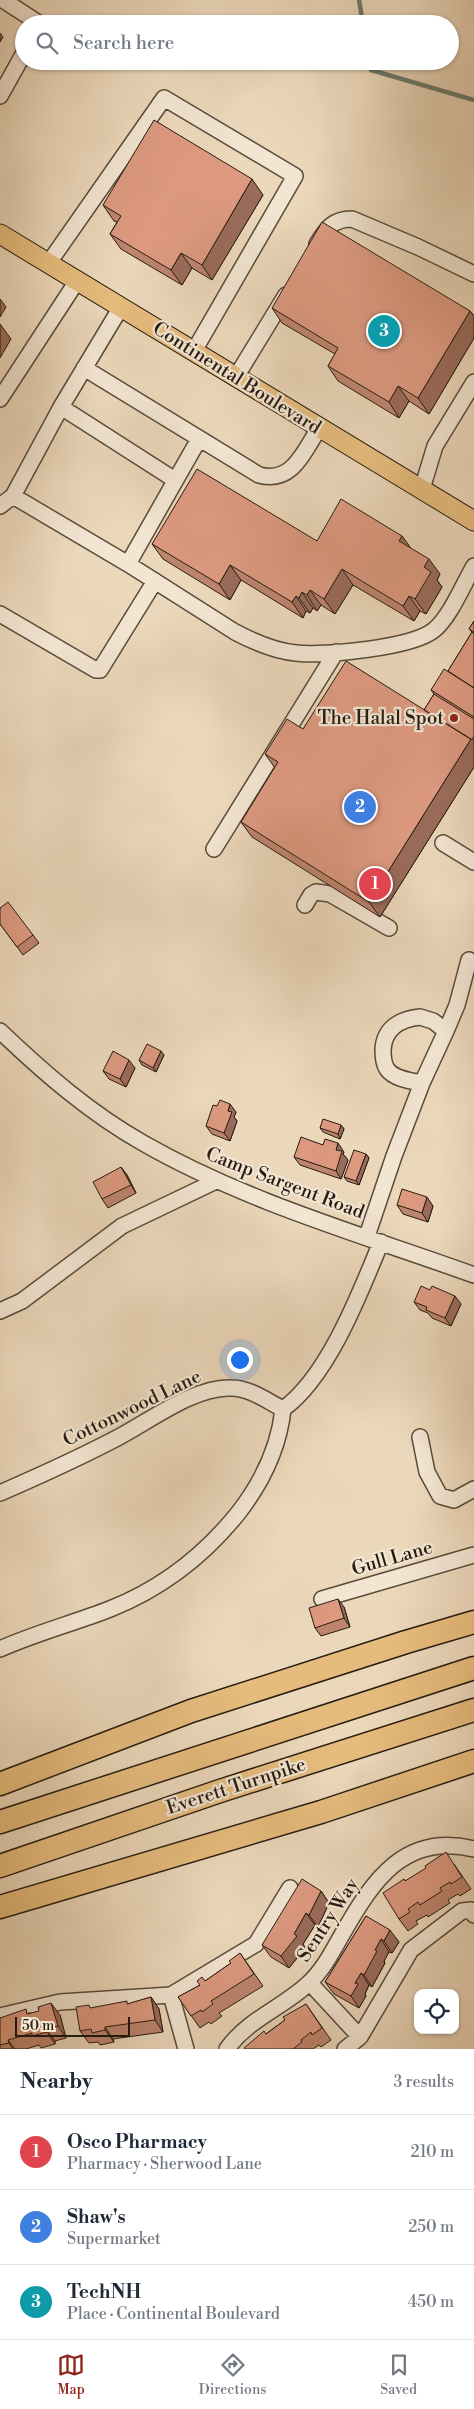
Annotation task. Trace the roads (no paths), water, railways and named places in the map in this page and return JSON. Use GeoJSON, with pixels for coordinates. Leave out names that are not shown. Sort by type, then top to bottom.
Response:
{"type":"FeatureCollection","features":[{"type":"Feature","properties":{"kind":"highway"},"geometry":{"type":"LineString","coordinates":[[442,1631],[474,1614]]}},
{"type":"Feature","properties":{"kind":"highway"},"geometry":{"type":"LineString","coordinates":[[0,1784],[192,1712],[474,1622]]}},
{"type":"Feature","properties":{"kind":"highway","name":"Everett Turnpike"},"geometry":{"type":"LineString","coordinates":[[0,1822],[474,1668]]}},
{"type":"Feature","properties":{"kind":"highway","name":"Everett Turnpike"},"geometry":{"type":"LineString","coordinates":[[0,1866],[223,1790],[474,1710]]}},
{"type":"Feature","properties":{"kind":"highway"},"geometry":{"type":"LineString","coordinates":[[0,1907],[321,1812],[474,1762]]}},
{"type":"Feature","properties":{"kind":"main road","name":"Continental Boulevard"},"geometry":{"type":"LineString","coordinates":[[0,234],[474,521]]}},
{"type":"Feature","properties":{"kind":"street"},"geometry":{"type":"LineString","coordinates":[[4,0],[29,15]]}},
{"type":"Feature","properties":{"kind":"street"},"geometry":{"type":"LineString","coordinates":[[0,96],[15,69]]}},
{"type":"Feature","properties":{"kind":"street"},"geometry":{"type":"LineString","coordinates":[[48,264],[164,98],[295,176],[194,351]]}},
{"type":"Feature","properties":{"kind":"street"},"geometry":{"type":"LineString","coordinates":[[307,260],[331,224],[341,220],[352,220],[418,247],[474,274]]}},
{"type":"Feature","properties":{"kind":"street"},"geometry":{"type":"LineString","coordinates":[[0,399],[77,281]]}},
{"type":"Feature","properties":{"kind":"street"},"geometry":{"type":"LineString","coordinates":[[236,377],[293,284]]}},
{"type":"Feature","properties":{"kind":"street"},"geometry":{"type":"LineString","coordinates":[[0,506],[13,496],[61,407],[121,307]]}},
{"type":"Feature","properties":{"kind":"street"},"geometry":{"type":"LineString","coordinates":[[84,368],[259,475],[268,478],[286,473],[294,467],[319,428]]}},
{"type":"Feature","properties":{"kind":"street"},"geometry":{"type":"LineString","coordinates":[[422,489],[435,446],[474,382]]}},
{"type":"Feature","properties":{"kind":"street"},"geometry":{"type":"LineString","coordinates":[[61,407],[174,480]]}},
{"type":"Feature","properties":{"kind":"street"},"geometry":{"type":"LineString","coordinates":[[128,564],[199,439]]}},
{"type":"Feature","properties":{"kind":"street"},"geometry":{"type":"LineString","coordinates":[[13,496],[128,564],[253,642],[296,654],[336,652],[386,646],[422,637],[434,630],[444,619],[474,566]]}},
{"type":"Feature","properties":{"kind":"street"},"geometry":{"type":"LineString","coordinates":[[0,614],[96,670],[100,670],[155,581]]}},
{"type":"Feature","properties":{"kind":"street"},"geometry":{"type":"LineString","coordinates":[[214,849],[336,652]]}},
{"type":"Feature","properties":{"kind":"street"},"geometry":{"type":"LineString","coordinates":[[443,843],[474,862]]}},
{"type":"Feature","properties":{"kind":"street"},"geometry":{"type":"LineString","coordinates":[[305,905],[311,895],[322,892],[330,894],[389,928]]}},
{"type":"Feature","properties":{"kind":"street"},"geometry":{"type":"LineString","coordinates":[[0,1649],[111,1609],[144,1594],[176,1575],[204,1552],[240,1511],[260,1481],[276,1448],[281,1431],[283,1410],[297,1399],[338,1338],[362,1289],[394,1156],[422,1083],[457,1005],[469,960]]}},
{"type":"Feature","properties":{"kind":"street"},"geometry":{"type":"LineString","coordinates":[[422,1083],[401,1078],[388,1070],[384,1062],[383,1052],[387,1034],[399,1022],[420,1017],[433,1021],[446,1031]]}},
{"type":"Feature","properties":{"kind":"street","name":"Camp Sargent Road"},"geometry":{"type":"LineString","coordinates":[[0,1031],[55,1081],[113,1124],[143,1143],[216,1181],[297,1213],[474,1275]]}},
{"type":"Feature","properties":{"kind":"street"},"geometry":{"type":"LineString","coordinates":[[0,1311],[22,1301],[122,1226],[216,1181]]}},
{"type":"Feature","properties":{"kind":"street","name":"Cottonwood Lane"},"geometry":{"type":"LineString","coordinates":[[0,1493],[116,1439],[180,1404],[213,1390],[231,1388],[249,1391],[283,1410]]}},
{"type":"Feature","properties":{"kind":"street"},"geometry":{"type":"LineString","coordinates":[[420,1437],[427,1472],[440,1496],[454,1500],[474,1489]]}},
{"type":"Feature","properties":{"kind":"street","name":"Gull Lane"},"geometry":{"type":"LineString","coordinates":[[322,1599],[474,1555]]}},
{"type":"Feature","properties":{"kind":"street","name":"Sentry Way"},"geometry":{"type":"LineString","coordinates":[[227,2049],[272,2008],[310,1982],[326,1963],[352,1917],[372,1888],[396,1861],[428,1846],[464,1846],[474,1849]]}},
{"type":"Feature","properties":{"kind":"street"},"geometry":{"type":"LineString","coordinates":[[0,2016],[60,2002],[172,1995],[256,1944],[290,1888]]}},
{"type":"Feature","properties":{"kind":"street"},"geometry":{"type":"LineString","coordinates":[[345,2049],[360,2037],[411,1950],[462,1911],[471,1910],[474,1915]]}},
{"type":"Feature","properties":{"kind":"street"},"geometry":{"type":"LineString","coordinates":[[310,1982],[360,2037]]}},
{"type":"Feature","properties":{"kind":"street"},"geometry":{"type":"LineString","coordinates":[[172,1995],[186,2049]]}},
{"type":"Feature","properties":{"kind":"waterway"},"geometry":{"type":"LineString","coordinates":[[359,0],[362,15]]}},
{"type":"Feature","properties":{"kind":"waterway"},"geometry":{"type":"LineString","coordinates":[[371,70],[474,100]]}},
{"type":"Feature","properties":{"kind":"place","name":"TechNH"},"geometry":{"type":"Point","coordinates":[384,331]}},
{"type":"Feature","properties":{"kind":"place","name":"The Halal Spot"},"geometry":{"type":"Point","coordinates":[454,718]}},
{"type":"Feature","properties":{"kind":"place","name":"Shaw's"},"geometry":{"type":"Point","coordinates":[360,807]}},
{"type":"Feature","properties":{"kind":"place","name":"Osco Pharmacy"},"geometry":{"type":"Point","coordinates":[375,884]}}]}
